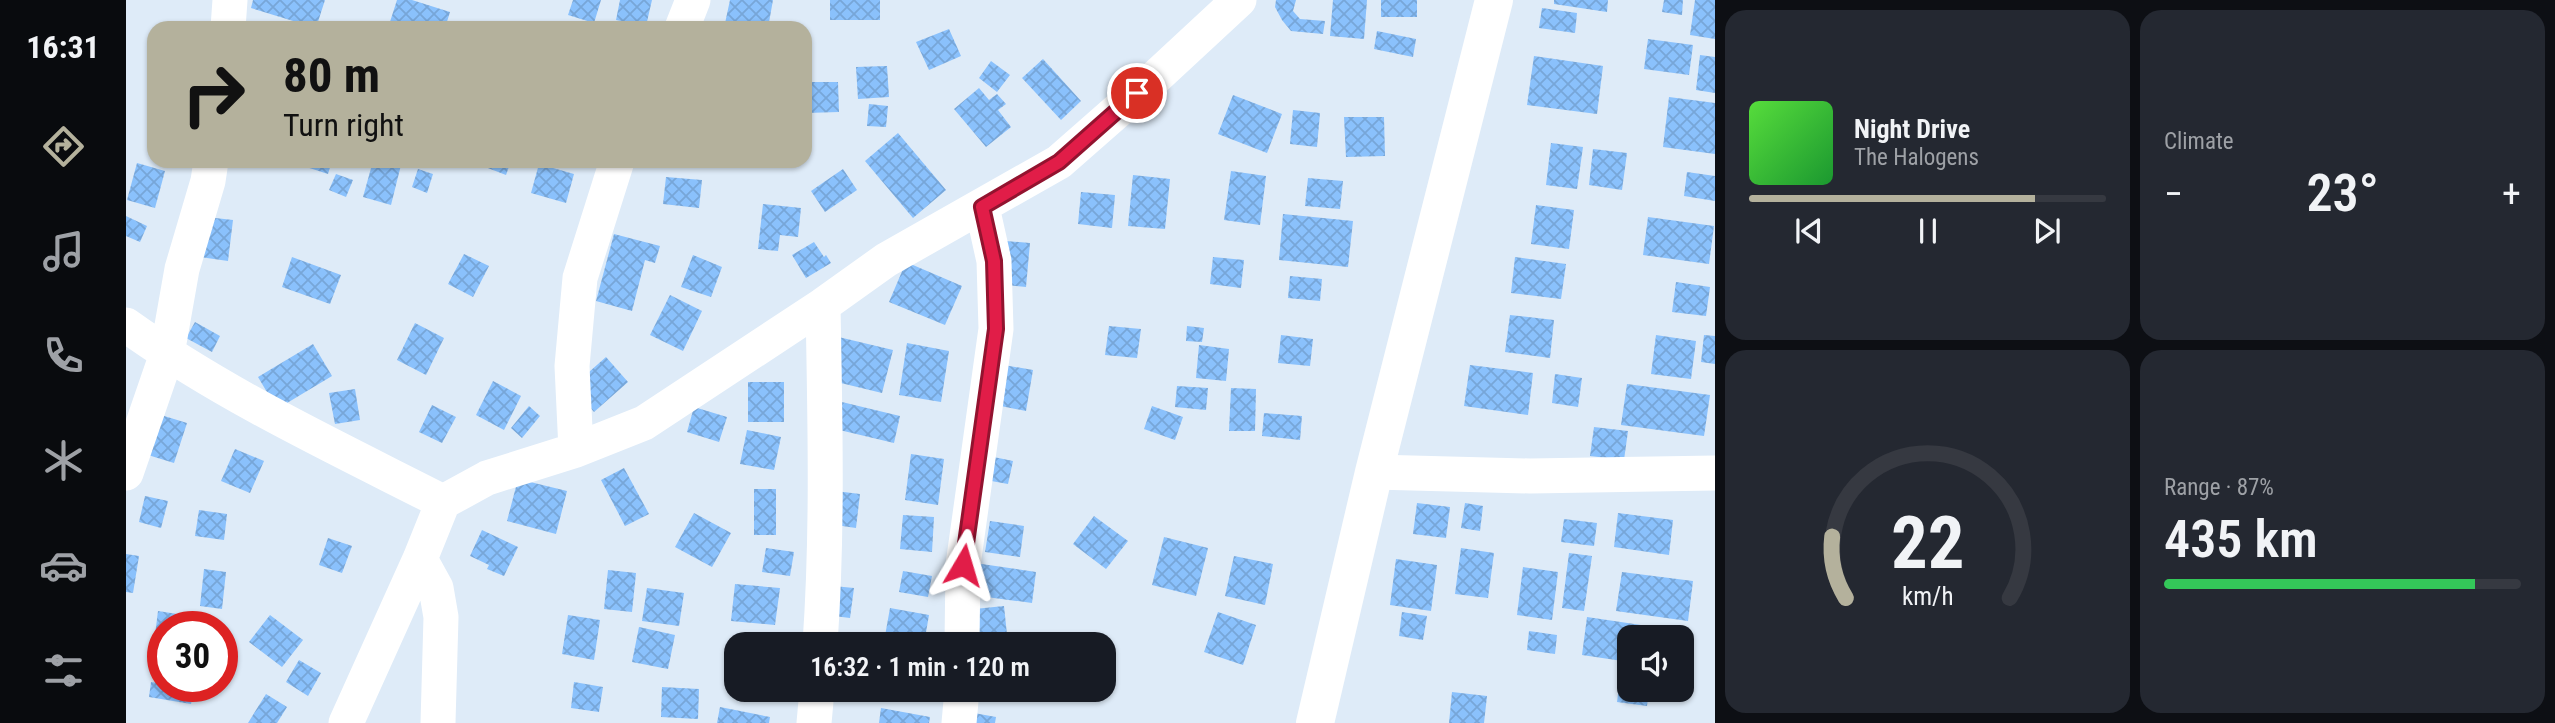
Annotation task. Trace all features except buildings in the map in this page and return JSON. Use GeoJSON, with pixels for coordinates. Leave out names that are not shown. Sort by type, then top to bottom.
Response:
{"type":"FeatureCollection","features":[{"type":"Feature","properties":{"kind":"street"},"geometry":{"type":"LineString","coordinates":[[228,21],[230,0]]}},
{"type":"Feature","properties":{"kind":"street"},"geometry":{"type":"LineString","coordinates":[[685,21],[693,0]]}},
{"type":"Feature","properties":{"kind":"street"},"geometry":{"type":"LineString","coordinates":[[346,723],[443,502],[487,478],[576,450],[644,423],[823,305],[886,260],[1059,162],[1239,0]]}},
{"type":"Feature","properties":{"kind":"street"},"geometry":{"type":"LineString","coordinates":[[1315,723],[1374,472],[1494,0]]}},
{"type":"Feature","properties":{"kind":"street"},"geometry":{"type":"LineString","coordinates":[[126,473],[167,354],[182,269],[210,168]]}},
{"type":"Feature","properties":{"kind":"street"},"geometry":{"type":"LineString","coordinates":[[576,450],[572,366],[580,278],[615,168]]}},
{"type":"Feature","properties":{"kind":"street"},"geometry":{"type":"LineString","coordinates":[[962,632],[963,565],[996,329],[994,261],[982,207]]}},
{"type":"Feature","properties":{"kind":"street"},"geometry":{"type":"LineString","coordinates":[[821,632],[825,575],[826,464],[823,305]]}},
{"type":"Feature","properties":{"kind":"street"},"geometry":{"type":"LineString","coordinates":[[126,325],[167,354],[290,424],[443,502]]}},
{"type":"Feature","properties":{"kind":"street"},"geometry":{"type":"LineString","coordinates":[[1374,472],[1530,476],[1715,473]]}},
{"type":"Feature","properties":{"kind":"street"},"geometry":{"type":"LineString","coordinates":[[420,559],[436,588],[441,617],[438,723]]}},
{"type":"Feature","properties":{"kind":"street"},"geometry":{"type":"LineString","coordinates":[[814,723],[816,702]]}},
{"type":"Feature","properties":{"kind":"street"},"geometry":{"type":"LineString","coordinates":[[959,723],[961,702]]}},
{"type":"Feature","properties":{"kind":"route"},"geometry":{"type":"LineString","coordinates":[[963,565],[996,329],[994,261],[982,207],[1059,162],[1137,93]]}}]}
